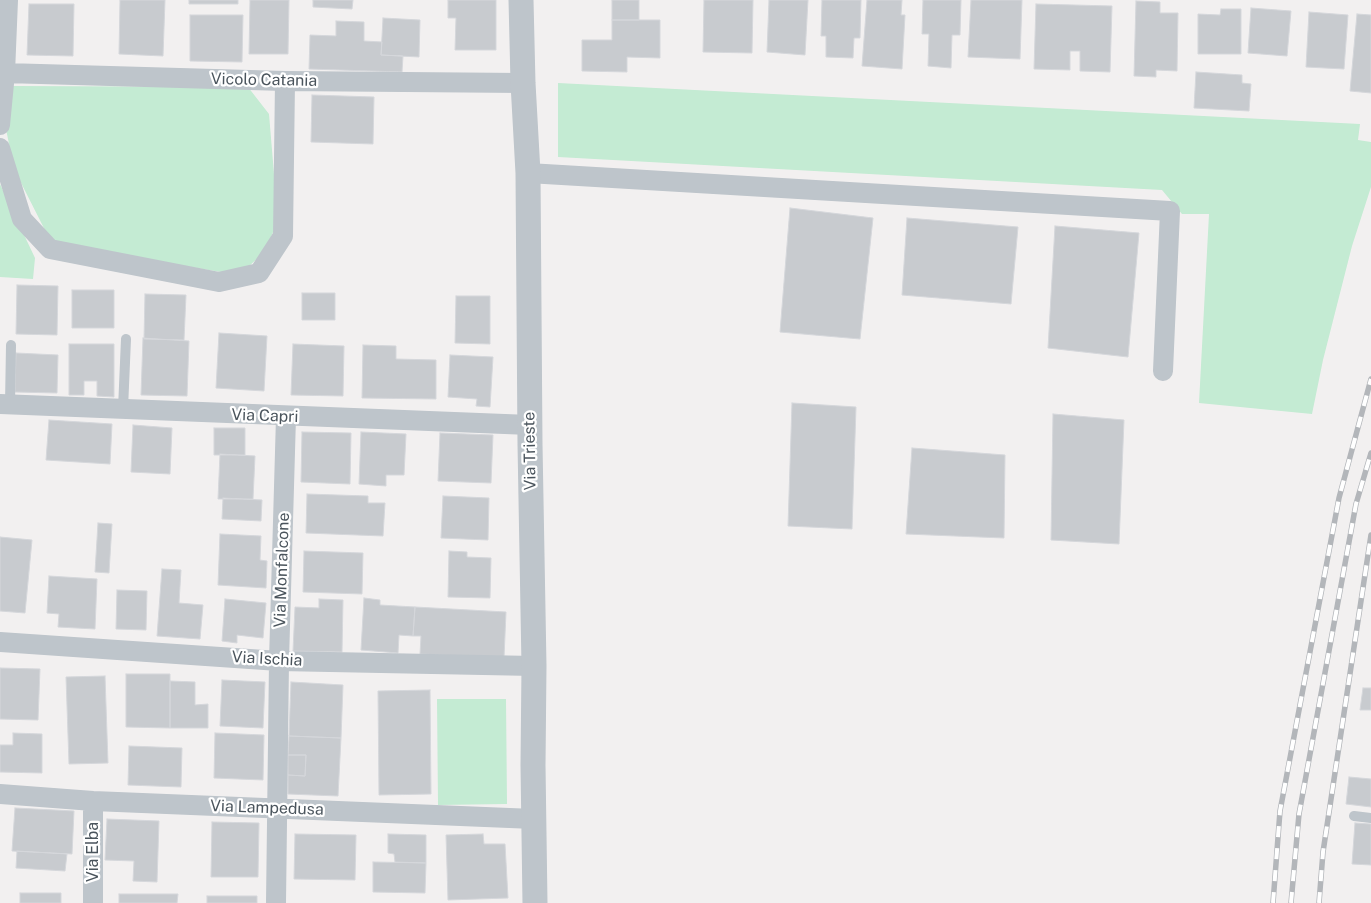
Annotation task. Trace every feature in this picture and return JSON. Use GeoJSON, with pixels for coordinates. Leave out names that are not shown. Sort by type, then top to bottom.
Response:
{"type":"FeatureCollection","features":[{"type":"Feature","properties":{"kind":"street"},"geometry":{"type":"LineString","coordinates":[[0,125],[5,73],[8,0]]}},
{"type":"Feature","properties":{"kind":"street","name":"Via Trieste"},"geometry":{"type":"LineString","coordinates":[[521,0],[528,173],[536,903]]}},
{"type":"Feature","properties":{"kind":"street","name":"Vicolo Catania"},"geometry":{"type":"LineString","coordinates":[[5,73],[285,81],[523,83]]}},
{"type":"Feature","properties":{"kind":"street"},"geometry":{"type":"LineString","coordinates":[[0,148],[22,218],[50,249],[219,282],[258,273],[283,236],[285,81]]}},
{"type":"Feature","properties":{"kind":"street"},"geometry":{"type":"LineString","coordinates":[[528,173],[1170,211],[1163,371]]}},
{"type":"Feature","properties":{"kind":"street","name":"Via Capri"},"geometry":{"type":"LineString","coordinates":[[5,404],[286,417],[530,425]]}},
{"type":"Feature","properties":{"kind":"street","name":"Via Monfalcone"},"geometry":{"type":"LineString","coordinates":[[276,903],[279,661],[286,417]]}},
{"type":"Feature","properties":{"kind":"street","name":"Via Ischia"},"geometry":{"type":"LineString","coordinates":[[0,642],[279,661],[534,666]]}},
{"type":"Feature","properties":{"kind":"street","name":"Via Lampedusa"},"geometry":{"type":"LineString","coordinates":[[0,794],[92,801],[534,819]]}},
{"type":"Feature","properties":{"kind":"street","name":"Via Elba"},"geometry":{"type":"LineString","coordinates":[[92,801],[93,903]]}},
{"type":"Feature","properties":{"kind":"lane"},"geometry":{"type":"LineString","coordinates":[[122,410],[126,339]]}},
{"type":"Feature","properties":{"kind":"lane"},"geometry":{"type":"LineString","coordinates":[[5,404],[11,344]]}},
{"type":"Feature","properties":{"kind":"lane"},"geometry":{"type":"LineString","coordinates":[[1354,816],[1371,818]]}},
{"type":"Feature","properties":{"kind":"green space"},"geometry":{"type":"Polygon","coordinates":[[[558,83],[1360,124],[1358,140],[1371,142],[1371,187],[1352,246],[1323,360],[1312,414],[1199,403],[1209,214],[1182,214],[1162,190],[558,157],[558,83]]]}},
{"type":"Feature","properties":{"kind":"green space"},"geometry":{"type":"Polygon","coordinates":[[[13,86],[248,87],[269,114],[274,174],[274,230],[267,246],[248,267],[227,273],[52,244],[14,169],[5,124],[13,86]]]}},
{"type":"Feature","properties":{"kind":"green space"},"geometry":{"type":"Polygon","coordinates":[[[0,184],[35,258],[33,279],[0,277],[0,184]]]}},
{"type":"Feature","properties":{"kind":"green space"},"geometry":{"type":"Polygon","coordinates":[[[437,699],[506,699],[507,804],[438,805],[437,699]]]}},
{"type":"Feature","properties":{"kind":"building"},"geometry":{"type":"Polygon","coordinates":[[[120,0],[165,0],[163,56],[119,54],[120,0]]]}},
{"type":"Feature","properties":{"kind":"building"},"geometry":{"type":"Polygon","coordinates":[[[189,0],[238,0],[238,4],[189,4],[189,0]]]}},
{"type":"Feature","properties":{"kind":"building"},"geometry":{"type":"Polygon","coordinates":[[[250,0],[289,0],[288,54],[249,54],[250,0]]]}},
{"type":"Feature","properties":{"kind":"building"},"geometry":{"type":"Polygon","coordinates":[[[313,0],[353,0],[352,9],[313,7],[313,0]]]}},
{"type":"Feature","properties":{"kind":"building"},"geometry":{"type":"Polygon","coordinates":[[[448,0],[496,0],[496,50],[455,50],[456,18],[448,18],[448,0]]]}},
{"type":"Feature","properties":{"kind":"building"},"geometry":{"type":"Polygon","coordinates":[[[612,0],[639,0],[639,20],[612,20],[612,0]]]}},
{"type":"Feature","properties":{"kind":"building"},"geometry":{"type":"Polygon","coordinates":[[[704,0],[753,0],[752,53],[703,52],[704,0]]]}},
{"type":"Feature","properties":{"kind":"building"},"geometry":{"type":"Polygon","coordinates":[[[769,0],[808,0],[805,55],[767,52],[769,0]]]}},
{"type":"Feature","properties":{"kind":"building"},"geometry":{"type":"Polygon","coordinates":[[[822,0],[861,0],[860,38],[854,38],[853,58],[826,57],[826,36],[821,36],[822,0]]]}},
{"type":"Feature","properties":{"kind":"building"},"geometry":{"type":"Polygon","coordinates":[[[867,0],[902,0],[901,15],[905,15],[902,69],[862,66],[867,0]]]}},
{"type":"Feature","properties":{"kind":"building"},"geometry":{"type":"Polygon","coordinates":[[[923,0],[961,0],[960,35],[952,35],[951,68],[928,66],[929,34],[922,34],[923,0]]]}},
{"type":"Feature","properties":{"kind":"building"},"geometry":{"type":"Polygon","coordinates":[[[971,0],[1022,0],[1020,59],[968,57],[971,0]]]}},
{"type":"Feature","properties":{"kind":"building"},"geometry":{"type":"Polygon","coordinates":[[[1136,1],[1160,2],[1160,13],[1178,13],[1177,71],[1156,70],[1156,77],[1134,76],[1136,1]]]}},
{"type":"Feature","properties":{"kind":"building"},"geometry":{"type":"Polygon","coordinates":[[[29,4],[74,4],[73,56],[27,55],[29,4]]]}},
{"type":"Feature","properties":{"kind":"building"},"geometry":{"type":"Polygon","coordinates":[[[1036,4],[1112,6],[1110,72],[1080,71],[1080,51],[1070,51],[1070,70],[1034,69],[1036,4]]]}},
{"type":"Feature","properties":{"kind":"building"},"geometry":{"type":"Polygon","coordinates":[[[1251,8],[1291,11],[1287,56],[1248,53],[1251,8]]]}},
{"type":"Feature","properties":{"kind":"building"},"geometry":{"type":"Polygon","coordinates":[[[1221,9],[1241,9],[1241,54],[1198,54],[1198,14],[1220,15],[1221,9]]]}},
{"type":"Feature","properties":{"kind":"building"},"geometry":{"type":"Polygon","coordinates":[[[1309,12],[1348,15],[1344,69],[1306,67],[1309,12]]]}},
{"type":"Feature","properties":{"kind":"building"},"geometry":{"type":"Polygon","coordinates":[[[1357,14],[1371,15],[1371,93],[1350,91],[1357,14]]]}},
{"type":"Feature","properties":{"kind":"building"},"geometry":{"type":"Polygon","coordinates":[[[190,15],[243,15],[242,62],[190,61],[190,15]]]}},
{"type":"Feature","properties":{"kind":"building"},"geometry":{"type":"Polygon","coordinates":[[[383,18],[420,20],[419,57],[381,55],[383,18]]]}},
{"type":"Feature","properties":{"kind":"building"},"geometry":{"type":"Polygon","coordinates":[[[612,20],[660,20],[660,58],[627,57],[627,72],[582,71],[582,40],[612,40],[612,20]]]}},
{"type":"Feature","properties":{"kind":"building"},"geometry":{"type":"Polygon","coordinates":[[[336,21],[364,22],[364,41],[382,42],[381,55],[403,56],[402,72],[309,69],[310,35],[336,36],[336,21]]]}},
{"type":"Feature","properties":{"kind":"building"},"geometry":{"type":"Polygon","coordinates":[[[1196,72],[1242,75],[1242,83],[1251,84],[1249,111],[1194,108],[1196,72]]]}},
{"type":"Feature","properties":{"kind":"building"},"geometry":{"type":"Polygon","coordinates":[[[312,95],[374,97],[373,144],[311,142],[312,95]]]}},
{"type":"Feature","properties":{"kind":"building"},"geometry":{"type":"Polygon","coordinates":[[[790,208],[873,218],[860,339],[780,332],[790,208]]]}},
{"type":"Feature","properties":{"kind":"building"},"geometry":{"type":"Polygon","coordinates":[[[907,218],[1018,227],[1011,304],[902,295],[907,218]]]}},
{"type":"Feature","properties":{"kind":"building"},"geometry":{"type":"Polygon","coordinates":[[[1055,226],[1139,233],[1128,357],[1048,348],[1055,226]]]}},
{"type":"Feature","properties":{"kind":"building"},"geometry":{"type":"Polygon","coordinates":[[[17,285],[58,286],[57,335],[16,334],[17,285]]]}},
{"type":"Feature","properties":{"kind":"building"},"geometry":{"type":"Polygon","coordinates":[[[72,290],[114,290],[114,328],[72,328],[72,290]]]}},
{"type":"Feature","properties":{"kind":"building"},"geometry":{"type":"Polygon","coordinates":[[[302,293],[335,293],[335,320],[302,320],[302,293]]]}},
{"type":"Feature","properties":{"kind":"building"},"geometry":{"type":"Polygon","coordinates":[[[145,294],[186,295],[184,340],[144,339],[145,294]]]}},
{"type":"Feature","properties":{"kind":"building"},"geometry":{"type":"Polygon","coordinates":[[[456,296],[490,296],[490,344],[455,343],[456,296]]]}},
{"type":"Feature","properties":{"kind":"building"},"geometry":{"type":"Polygon","coordinates":[[[219,333],[267,336],[264,391],[216,388],[219,333]]]}},
{"type":"Feature","properties":{"kind":"building"},"geometry":{"type":"Polygon","coordinates":[[[143,338],[189,341],[187,396],[141,395],[143,338]]]}},
{"type":"Feature","properties":{"kind":"building"},"geometry":{"type":"Polygon","coordinates":[[[69,344],[114,344],[114,397],[97,396],[97,381],[84,381],[84,395],[69,395],[69,344]]]}},
{"type":"Feature","properties":{"kind":"building"},"geometry":{"type":"Polygon","coordinates":[[[293,344],[344,346],[343,396],[291,395],[293,344]]]}},
{"type":"Feature","properties":{"kind":"building"},"geometry":{"type":"Polygon","coordinates":[[[363,345],[396,346],[396,359],[436,360],[436,399],[362,398],[363,345]]]}},
{"type":"Feature","properties":{"kind":"building"},"geometry":{"type":"Polygon","coordinates":[[[16,353],[58,355],[57,393],[15,392],[16,353]]]}},
{"type":"Feature","properties":{"kind":"building"},"geometry":{"type":"Polygon","coordinates":[[[450,355],[493,357],[490,407],[476,406],[477,399],[448,397],[450,355]]]}},
{"type":"Feature","properties":{"kind":"building"},"geometry":{"type":"Polygon","coordinates":[[[792,403],[856,407],[852,529],[788,526],[792,403]]]}},
{"type":"Feature","properties":{"kind":"building"},"geometry":{"type":"Polygon","coordinates":[[[1053,414],[1124,420],[1119,544],[1051,540],[1053,414]]]}},
{"type":"Feature","properties":{"kind":"building"},"geometry":{"type":"Polygon","coordinates":[[[49,420],[112,424],[110,464],[46,460],[49,420]]]}},
{"type":"Feature","properties":{"kind":"building"},"geometry":{"type":"Polygon","coordinates":[[[133,425],[172,428],[170,474],[131,472],[133,425]]]}},
{"type":"Feature","properties":{"kind":"building"},"geometry":{"type":"Polygon","coordinates":[[[214,428],[245,428],[245,455],[214,455],[214,428]]]}},
{"type":"Feature","properties":{"kind":"building"},"geometry":{"type":"Polygon","coordinates":[[[302,432],[351,433],[350,484],[301,482],[302,432]]]}},
{"type":"Feature","properties":{"kind":"building"},"geometry":{"type":"Polygon","coordinates":[[[361,432],[406,434],[404,475],[386,475],[386,486],[359,484],[361,432]]]}},
{"type":"Feature","properties":{"kind":"building"},"geometry":{"type":"Polygon","coordinates":[[[440,433],[493,435],[491,483],[438,481],[440,433]]]}},
{"type":"Feature","properties":{"kind":"building"},"geometry":{"type":"Polygon","coordinates":[[[912,448],[1005,455],[1004,538],[906,534],[912,448]]]}},
{"type":"Feature","properties":{"kind":"building"},"geometry":{"type":"Polygon","coordinates":[[[220,454],[255,456],[253,499],[218,499],[220,454]]]}},
{"type":"Feature","properties":{"kind":"building"},"geometry":{"type":"Polygon","coordinates":[[[307,494],[368,496],[368,503],[385,503],[383,536],[306,533],[307,494]]]}},
{"type":"Feature","properties":{"kind":"building"},"geometry":{"type":"Polygon","coordinates":[[[443,496],[489,498],[488,540],[441,538],[443,496]]]}},
{"type":"Feature","properties":{"kind":"building"},"geometry":{"type":"Polygon","coordinates":[[[223,498],[262,500],[261,521],[222,519],[223,498]]]}},
{"type":"Feature","properties":{"kind":"building"},"geometry":{"type":"Polygon","coordinates":[[[98,523],[112,524],[109,573],[95,572],[98,523]]]}},
{"type":"Feature","properties":{"kind":"building"},"geometry":{"type":"Polygon","coordinates":[[[220,534],[261,536],[260,560],[267,561],[266,588],[218,585],[220,534]]]}},
{"type":"Feature","properties":{"kind":"building"},"geometry":{"type":"Polygon","coordinates":[[[0,537],[32,540],[25,613],[0,611],[0,537]]]}},
{"type":"Feature","properties":{"kind":"building"},"geometry":{"type":"Polygon","coordinates":[[[304,551],[363,553],[362,594],[303,592],[304,551]]]}},
{"type":"Feature","properties":{"kind":"building"},"geometry":{"type":"Polygon","coordinates":[[[449,551],[467,552],[467,557],[491,558],[490,598],[448,597],[449,551]]]}},
{"type":"Feature","properties":{"kind":"building"},"geometry":{"type":"Polygon","coordinates":[[[162,569],[181,570],[179,603],[203,605],[200,639],[157,636],[162,569]]]}},
{"type":"Feature","properties":{"kind":"building"},"geometry":{"type":"Polygon","coordinates":[[[49,576],[97,579],[95,629],[58,627],[59,614],[47,613],[49,576]]]}},
{"type":"Feature","properties":{"kind":"building"},"geometry":{"type":"Polygon","coordinates":[[[117,590],[147,591],[146,630],[116,629],[117,590]]]}},
{"type":"Feature","properties":{"kind":"building"},"geometry":{"type":"Polygon","coordinates":[[[364,598],[380,600],[380,605],[415,607],[413,636],[399,635],[398,653],[361,650],[364,598]]]}},
{"type":"Feature","properties":{"kind":"building"},"geometry":{"type":"Polygon","coordinates":[[[225,599],[266,603],[263,638],[237,635],[237,643],[222,641],[225,599]]]}},
{"type":"Feature","properties":{"kind":"building"},"geometry":{"type":"Polygon","coordinates":[[[319,599],[343,600],[342,652],[293,651],[295,607],[319,608],[319,599]]]}},
{"type":"Feature","properties":{"kind":"building"},"geometry":{"type":"Polygon","coordinates":[[[415,607],[506,612],[504,658],[420,654],[421,636],[413,636],[415,607]]]}},
{"type":"Feature","properties":{"kind":"building"},"geometry":{"type":"Polygon","coordinates":[[[0,668],[40,669],[38,720],[0,719],[0,668]]]}},
{"type":"Feature","properties":{"kind":"building"},"geometry":{"type":"Polygon","coordinates":[[[126,674],[170,674],[170,728],[126,727],[126,674]]]}},
{"type":"Feature","properties":{"kind":"building"},"geometry":{"type":"Polygon","coordinates":[[[105,676],[108,763],[69,764],[66,677],[105,676]]]}},
{"type":"Feature","properties":{"kind":"building"},"geometry":{"type":"Polygon","coordinates":[[[222,680],[265,682],[263,728],[220,726],[222,680]]]}},
{"type":"Feature","properties":{"kind":"building"},"geometry":{"type":"Polygon","coordinates":[[[170,681],[195,682],[195,705],[208,704],[208,728],[170,728],[170,681]]]}},
{"type":"Feature","properties":{"kind":"building"},"geometry":{"type":"Polygon","coordinates":[[[291,682],[343,685],[341,738],[289,736],[291,682]]]}},
{"type":"Feature","properties":{"kind":"building"},"geometry":{"type":"Polygon","coordinates":[[[1363,688],[1371,688],[1371,710],[1360,710],[1363,688]]]}},
{"type":"Feature","properties":{"kind":"building"},"geometry":{"type":"Polygon","coordinates":[[[430,690],[431,794],[379,795],[378,691],[430,690]]]}},
{"type":"Feature","properties":{"kind":"building"},"geometry":{"type":"Polygon","coordinates":[[[13,733],[42,734],[42,773],[0,772],[0,745],[13,745],[13,733]]]}},
{"type":"Feature","properties":{"kind":"building"},"geometry":{"type":"Polygon","coordinates":[[[215,733],[264,735],[263,780],[214,778],[215,733]]]}},
{"type":"Feature","properties":{"kind":"building"},"geometry":{"type":"Polygon","coordinates":[[[289,736],[341,738],[338,796],[288,794],[288,775],[305,776],[306,755],[288,755],[289,736]]]}},
{"type":"Feature","properties":{"kind":"building"},"geometry":{"type":"Polygon","coordinates":[[[129,746],[182,748],[181,787],[128,785],[129,746]]]}},
{"type":"Feature","properties":{"kind":"building"},"geometry":{"type":"Polygon","coordinates":[[[288,755],[306,755],[305,776],[288,775],[288,755]]]}},
{"type":"Feature","properties":{"kind":"building"},"geometry":{"type":"Polygon","coordinates":[[[1349,777],[1371,779],[1371,807],[1346,804],[1349,777]]]}},
{"type":"Feature","properties":{"kind":"building"},"geometry":{"type":"Polygon","coordinates":[[[15,808],[74,811],[72,854],[12,851],[15,808]]]}},
{"type":"Feature","properties":{"kind":"building"},"geometry":{"type":"Polygon","coordinates":[[[107,819],[159,821],[157,882],[133,881],[134,861],[105,860],[107,819]]]}},
{"type":"Feature","properties":{"kind":"building"},"geometry":{"type":"Polygon","coordinates":[[[212,822],[259,823],[258,877],[211,877],[212,822]]]}},
{"type":"Feature","properties":{"kind":"building"},"geometry":{"type":"Polygon","coordinates":[[[1355,823],[1371,824],[1371,865],[1352,864],[1355,823]]]}},
{"type":"Feature","properties":{"kind":"building"},"geometry":{"type":"Polygon","coordinates":[[[295,834],[356,835],[355,880],[294,879],[295,834]]]}},
{"type":"Feature","properties":{"kind":"building"},"geometry":{"type":"Polygon","coordinates":[[[388,834],[426,835],[426,863],[395,862],[394,854],[388,853],[388,834]]]}},
{"type":"Feature","properties":{"kind":"building"},"geometry":{"type":"Polygon","coordinates":[[[483,834],[484,844],[505,844],[508,898],[448,900],[446,835],[483,834]]]}},
{"type":"Feature","properties":{"kind":"building"},"geometry":{"type":"Polygon","coordinates":[[[17,851],[67,854],[65,871],[16,868],[17,851]]]}},
{"type":"Feature","properties":{"kind":"building"},"geometry":{"type":"Polygon","coordinates":[[[373,862],[426,863],[425,893],[373,892],[373,862]]]}},
{"type":"Feature","properties":{"kind":"building"},"geometry":{"type":"Polygon","coordinates":[[[20,893],[61,893],[61,903],[20,903],[20,893]]]}},
{"type":"Feature","properties":{"kind":"building"},"geometry":{"type":"Polygon","coordinates":[[[119,894],[178,894],[177,903],[119,903],[119,894]]]}},
{"type":"Feature","properties":{"kind":"building"},"geometry":{"type":"Polygon","coordinates":[[[207,896],[257,896],[257,903],[207,903],[207,896]]]}},
{"type":"Feature","properties":{"kind":"railway"},"geometry":{"type":"LineString","coordinates":[[1273,903],[1280,811],[1339,498],[1371,379]]}},
{"type":"Feature","properties":{"kind":"railway"},"geometry":{"type":"LineString","coordinates":[[1291,903],[1299,814],[1356,504],[1371,453]]}},
{"type":"Feature","properties":{"kind":"railway"},"geometry":{"type":"LineString","coordinates":[[1319,903],[1323,852],[1371,535]]}}]}
